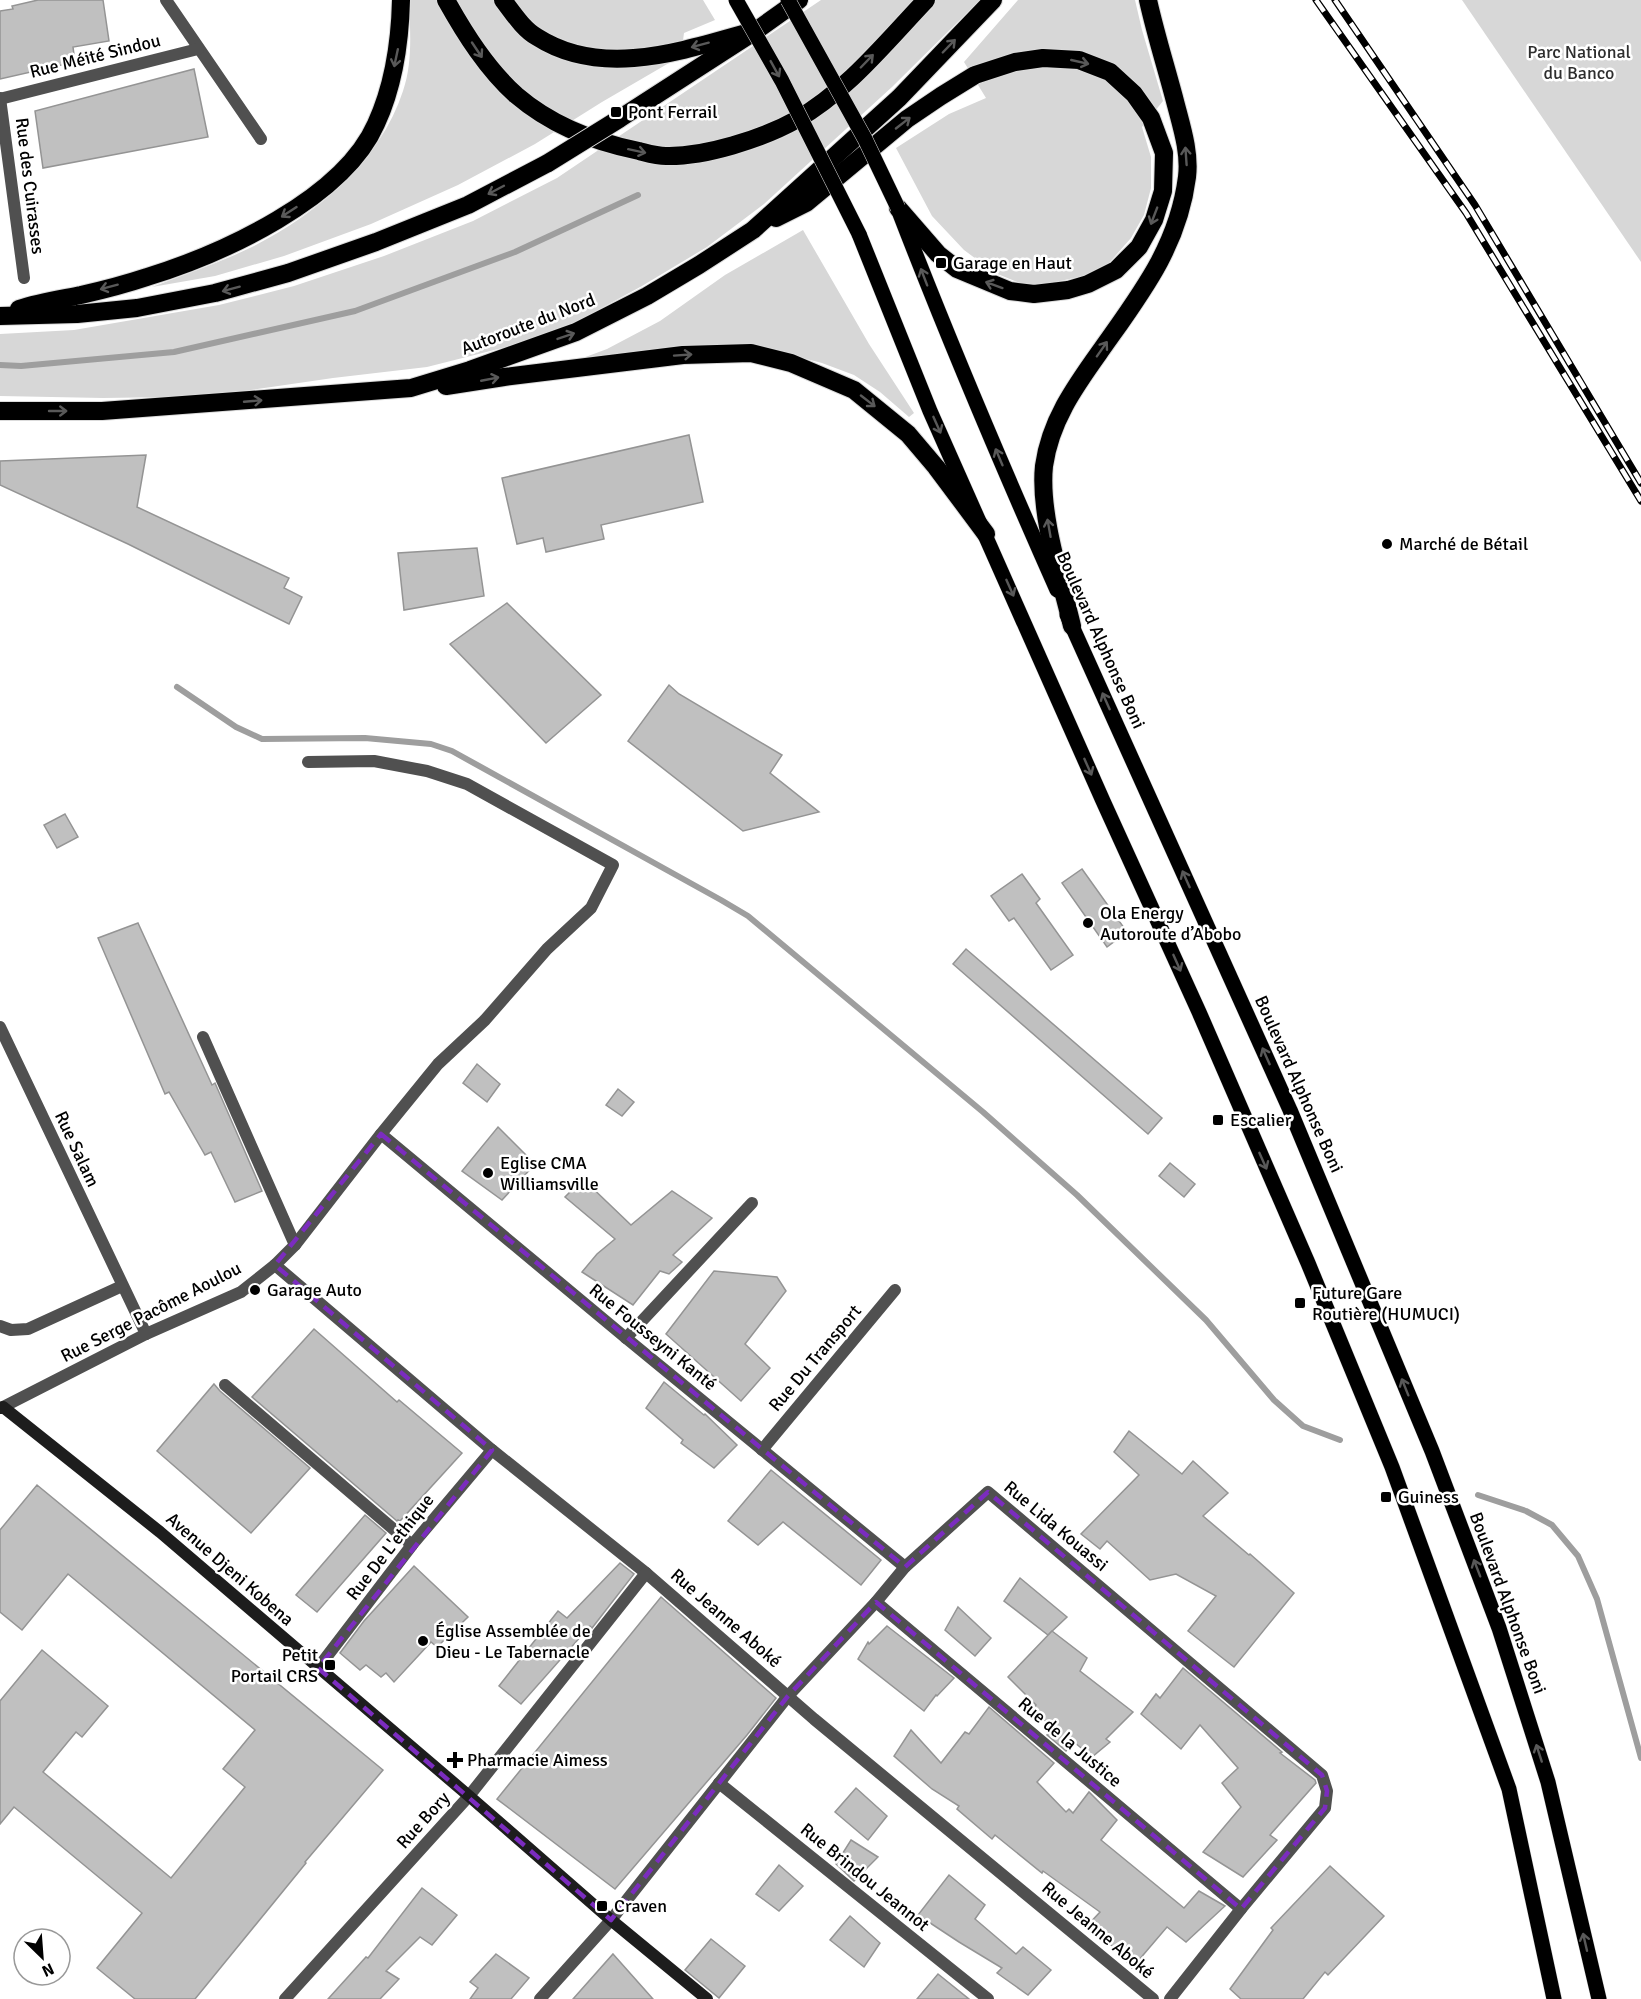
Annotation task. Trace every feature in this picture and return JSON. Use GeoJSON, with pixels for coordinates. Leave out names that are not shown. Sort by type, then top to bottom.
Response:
{"type":"FeatureCollection","features":[{"type":"Feature","properties":{"kind":"highway"},"geometry":{"type":"LineString","coordinates":[[0,316],[30,305],[84,294],[147,277],[198,259],[287,214],[323,188],[356,156],[376,126],[390,87],[399,47],[401,0]]}},
{"type":"Feature","properties":{"kind":"highway"},"geometry":{"type":"LineString","coordinates":[[446,0],[481,57],[500,79],[534,110],[555,123],[586,136],[622,148],[665,156],[708,152],[754,138],[795,120],[821,104],[845,84],[926,0]]}},
{"type":"Feature","properties":{"kind":"highway"},"geometry":{"type":"LineString","coordinates":[[503,0],[517,18],[536,36],[560,49],[606,59],[639,57],[681,50],[757,30]]}},
{"type":"Feature","properties":{"kind":"highway"},"geometry":{"type":"LineString","coordinates":[[0,316],[77,314],[137,308],[215,293],[288,273],[376,242],[468,205],[548,163],[757,30],[799,0]]}},
{"type":"Feature","properties":{"kind":"highway","name":"Autoroute du Nord"},"geometry":{"type":"LineString","coordinates":[[0,411],[113,411],[411,388],[470,370],[576,332],[647,296],[699,266],[753,230],[899,98],[993,0]]}},
{"type":"Feature","properties":{"kind":"highway"},"geometry":{"type":"LineString","coordinates":[[1072,626],[1049,528],[1044,493],[1044,467],[1050,436],[1069,395],[1148,282],[1165,253],[1181,213],[1187,174],[1185,140],[1149,0]]}},
{"type":"Feature","properties":{"kind":"highway"},"geometry":{"type":"LineString","coordinates":[[753,230],[806,203],[907,119],[941,96],[975,75],[1015,62],[1043,58],[1079,60],[1110,72],[1134,94],[1150,118],[1164,153],[1163,191],[1154,220],[1139,247],[1116,270],[1088,284],[1068,290],[1034,294],[1010,291],[957,268],[938,254],[898,208]]}},
{"type":"Feature","properties":{"kind":"highway"},"geometry":{"type":"LineString","coordinates":[[411,388],[426,389],[504,376],[683,355],[750,353],[791,363],[854,390],[908,434],[986,534]]}},
{"type":"Feature","properties":{"kind":"main road"},"geometry":{"type":"LineString","coordinates":[[736,0],[782,81],[859,234],[930,411],[1199,1012],[1308,1263],[1392,1467],[1509,1789],[1554,1999]]}},
{"type":"Feature","properties":{"kind":"main road","name":"Boulevard Alphonse Boni"},"geometry":{"type":"LineString","coordinates":[[788,0],[865,139],[898,208],[992,440],[1072,626],[1290,1110],[1453,1506],[1499,1628],[1548,1782],[1599,1999]]}},
{"type":"Feature","properties":{"kind":"street"},"geometry":{"type":"LineString","coordinates":[[166,0],[261,139]]}},
{"type":"Feature","properties":{"kind":"street","name":"Rue Méité Sindou"},"geometry":{"type":"LineString","coordinates":[[0,98],[198,49]]}},
{"type":"Feature","properties":{"kind":"street","name":"Rue des Cuirasses"},"geometry":{"type":"LineString","coordinates":[[0,98],[24,278]]}},
{"type":"Feature","properties":{"kind":"street","name":"Rue Serge Pacôme Aoulou"},"geometry":{"type":"LineString","coordinates":[[2,1408],[146,1334],[241,1292],[275,1265],[295,1245],[438,1064],[485,1020],[548,949],[591,908],[613,865],[467,784],[427,771],[374,761],[308,762]]}},
{"type":"Feature","properties":{"kind":"street","name":"Rue Salam"},"geometry":{"type":"LineString","coordinates":[[0,1027],[146,1334]]}},
{"type":"Feature","properties":{"kind":"street"},"geometry":{"type":"LineString","coordinates":[[203,1036],[295,1245]]}},
{"type":"Feature","properties":{"kind":"street","name":"Rue Fousseyni Kanté"},"geometry":{"type":"LineString","coordinates":[[381,1134],[905,1567]]}},
{"type":"Feature","properties":{"kind":"street"},"geometry":{"type":"LineString","coordinates":[[626,1338],[752,1203]]}},
{"type":"Feature","properties":{"kind":"street","name":"Rue Jeanne Aboké"},"geometry":{"type":"LineString","coordinates":[[275,1265],[492,1450],[646,1573],[788,1696],[1153,1999]]}},
{"type":"Feature","properties":{"kind":"street"},"geometry":{"type":"LineString","coordinates":[[0,1326],[11,1330],[28,1329],[122,1286]]}},
{"type":"Feature","properties":{"kind":"street","name":"Rue Du Transport"},"geometry":{"type":"LineString","coordinates":[[762,1450],[895,1290]]}},
{"type":"Feature","properties":{"kind":"street"},"geometry":{"type":"LineString","coordinates":[[225,1385],[412,1545]]}},
{"type":"Feature","properties":{"kind":"street","name":"Avenue Djeni Kobena"},"geometry":{"type":"LineString","coordinates":[[2,1408],[160,1532],[611,1920],[707,1999]]}},
{"type":"Feature","properties":{"kind":"street","name":"Rue De L'ethique"},"geometry":{"type":"LineString","coordinates":[[318,1668],[412,1545],[492,1450]]}},
{"type":"Feature","properties":{"kind":"street","name":"Rue Lida Kouassi"},"geometry":{"type":"LineString","coordinates":[[540,1999],[611,1920],[788,1696],[876,1602],[905,1567],[988,1492],[1322,1775],[1327,1791],[1324,1808],[1170,1999]]}},
{"type":"Feature","properties":{"kind":"street","name":"Rue Bory"},"geometry":{"type":"LineString","coordinates":[[285,1999],[469,1796],[646,1573]]}},
{"type":"Feature","properties":{"kind":"street","name":"Rue de la Justice"},"geometry":{"type":"LineString","coordinates":[[876,1602],[1241,1909]]}},
{"type":"Feature","properties":{"kind":"street","name":"Rue Brindou Jeannot"},"geometry":{"type":"LineString","coordinates":[[719,1783],[988,1999]]}},
{"type":"Feature","properties":{"kind":"highlighted area"},"geometry":{"type":"Polygon","coordinates":[[[381,1134],[905,1567],[988,1492],[1322,1775],[1327,1791],[1325,1808],[1241,1909],[876,1602],[788,1696],[611,1920],[318,1668],[492,1450],[275,1265],[381,1134]]]}},
{"type":"Feature","properties":{"kind":"green space"},"geometry":{"type":"Polygon","coordinates":[[[409,0],[703,0],[715,20],[684,33],[681,56],[535,144],[458,185],[371,224],[284,256],[215,276],[152,287],[229,257],[278,233],[323,201],[363,162],[393,116],[403,91],[410,46],[409,0]]]}},
{"type":"Feature","properties":{"kind":"green space"},"geometry":{"type":"Polygon","coordinates":[[[821,0],[980,0],[892,87],[764,204],[707,247],[574,323],[506,347],[427,367],[244,391],[171,397],[0,396],[0,334],[74,330],[219,305],[294,286],[384,256],[473,221],[557,178],[821,0]]]}},
{"type":"Feature","properties":{"kind":"green space"},"geometry":{"type":"Polygon","coordinates":[[[1018,0],[1135,0],[1163,101],[1142,127],[1151,157],[1151,188],[1144,215],[1131,238],[1109,263],[1083,276],[1042,285],[1020,283],[995,273],[964,250],[932,216],[896,148],[949,114],[986,98],[964,62],[1018,0]]]}},
{"type":"Feature","properties":{"kind":"green space","name":"Parc National du Banco"},"geometry":{"type":"Polygon","coordinates":[[[1462,0],[1641,0],[1641,262],[1462,0]]]}},
{"type":"Feature","properties":{"kind":"green space"},"geometry":{"type":"Polygon","coordinates":[[[803,230],[869,344],[914,413],[909,417],[880,392],[854,375],[822,363],[779,352],[556,368],[607,349],[660,321],[725,275],[803,230]]]}},
{"type":"Feature","properties":{"kind":"building"},"geometry":{"type":"Polygon","coordinates":[[[38,0],[103,0],[109,41],[73,47],[75,62],[0,79],[0,11],[38,0]]]}},
{"type":"Feature","properties":{"kind":"building"},"geometry":{"type":"Polygon","coordinates":[[[194,69],[208,137],[43,168],[35,111],[194,69]]]}},
{"type":"Feature","properties":{"kind":"building"},"geometry":{"type":"Polygon","coordinates":[[[689,435],[703,502],[601,525],[604,539],[546,552],[543,538],[517,544],[502,478],[689,435]]]}},
{"type":"Feature","properties":{"kind":"building"},"geometry":{"type":"Polygon","coordinates":[[[146,455],[137,507],[289,578],[284,588],[302,597],[289,624],[128,544],[0,485],[0,461],[146,455]]]}},
{"type":"Feature","properties":{"kind":"building"},"geometry":{"type":"Polygon","coordinates":[[[477,548],[484,596],[404,610],[398,553],[477,548]]]}},
{"type":"Feature","properties":{"kind":"building"},"geometry":{"type":"Polygon","coordinates":[[[507,603],[601,695],[546,743],[450,644],[507,603]]]}},
{"type":"Feature","properties":{"kind":"building"},"geometry":{"type":"Polygon","coordinates":[[[669,685],[679,694],[782,755],[770,773],[819,812],[743,831],[628,741],[669,685]]]}},
{"type":"Feature","properties":{"kind":"building"},"geometry":{"type":"Polygon","coordinates":[[[65,814],[78,837],[57,848],[44,825],[65,814]]]}},
{"type":"Feature","properties":{"kind":"building"},"geometry":{"type":"Polygon","coordinates":[[[1082,869],[1127,932],[1107,947],[1062,883],[1082,869]]]}},
{"type":"Feature","properties":{"kind":"building"},"geometry":{"type":"Polygon","coordinates":[[[1022,874],[1040,899],[1036,903],[1073,955],[1051,970],[1014,918],[1009,921],[991,896],[1022,874]]]}},
{"type":"Feature","properties":{"kind":"building"},"geometry":{"type":"Polygon","coordinates":[[[138,923],[212,1085],[215,1083],[262,1191],[235,1202],[211,1152],[205,1155],[169,1092],[165,1094],[98,938],[138,923]]]}},
{"type":"Feature","properties":{"kind":"building"},"geometry":{"type":"Polygon","coordinates":[[[966,949],[1162,1118],[1148,1134],[953,964],[966,949]]]}},
{"type":"Feature","properties":{"kind":"building"},"geometry":{"type":"Polygon","coordinates":[[[477,1064],[500,1084],[487,1102],[463,1083],[477,1064]]]}},
{"type":"Feature","properties":{"kind":"building"},"geometry":{"type":"Polygon","coordinates":[[[618,1089],[634,1102],[622,1116],[606,1105],[618,1089]]]}},
{"type":"Feature","properties":{"kind":"building"},"geometry":{"type":"Polygon","coordinates":[[[498,1127],[535,1164],[502,1200],[462,1171],[498,1127]]]}},
{"type":"Feature","properties":{"kind":"building"},"geometry":{"type":"Polygon","coordinates":[[[1170,1163],[1195,1184],[1184,1197],[1159,1176],[1170,1163]]]}},
{"type":"Feature","properties":{"kind":"building"},"geometry":{"type":"Polygon","coordinates":[[[583,1179],[631,1225],[672,1191],[712,1218],[673,1255],[682,1262],[669,1274],[660,1271],[633,1305],[582,1272],[597,1254],[615,1239],[565,1197],[583,1179]]]}},
{"type":"Feature","properties":{"kind":"building"},"geometry":{"type":"Polygon","coordinates":[[[714,1271],[777,1277],[786,1291],[745,1344],[770,1368],[741,1401],[666,1334],[714,1271]]]}},
{"type":"Feature","properties":{"kind":"building"},"geometry":{"type":"Polygon","coordinates":[[[314,1329],[397,1402],[399,1400],[462,1453],[400,1521],[397,1521],[252,1397],[314,1329]]]}},
{"type":"Feature","properties":{"kind":"building"},"geometry":{"type":"Polygon","coordinates":[[[664,1382],[705,1414],[737,1445],[714,1468],[681,1443],[683,1440],[646,1408],[664,1382]]]}},
{"type":"Feature","properties":{"kind":"building"},"geometry":{"type":"Polygon","coordinates":[[[214,1384],[310,1468],[251,1533],[157,1451],[214,1384]]]}},
{"type":"Feature","properties":{"kind":"building"},"geometry":{"type":"Polygon","coordinates":[[[1129,1431],[1182,1474],[1193,1461],[1228,1493],[1203,1516],[1294,1593],[1234,1667],[1188,1631],[1216,1596],[1176,1574],[1150,1580],[1107,1541],[1100,1549],[1081,1534],[1139,1475],[1114,1452],[1129,1431]]]}},
{"type":"Feature","properties":{"kind":"building"},"geometry":{"type":"Polygon","coordinates":[[[771,1470],[881,1560],[861,1585],[783,1522],[758,1545],[728,1521],[771,1470]]]}},
{"type":"Feature","properties":{"kind":"building"},"geometry":{"type":"Polygon","coordinates":[[[37,1485],[383,1770],[305,1862],[195,1999],[135,1999],[97,1968],[142,1913],[14,1807],[0,1824],[0,1701],[42,1650],[108,1706],[82,1737],[76,1732],[43,1772],[171,1878],[245,1787],[223,1769],[255,1730],[68,1574],[22,1630],[0,1612],[0,1530],[37,1485]]]}},
{"type":"Feature","properties":{"kind":"building"},"geometry":{"type":"Polygon","coordinates":[[[365,1515],[386,1533],[317,1612],[296,1595],[365,1515]]]}},
{"type":"Feature","properties":{"kind":"building"},"geometry":{"type":"Polygon","coordinates":[[[620,1563],[634,1574],[592,1628],[590,1626],[521,1704],[499,1686],[558,1611],[567,1618],[620,1563]]]}},
{"type":"Feature","properties":{"kind":"building"},"geometry":{"type":"Polygon","coordinates":[[[414,1566],[468,1617],[437,1647],[431,1642],[394,1682],[386,1673],[381,1677],[366,1665],[360,1670],[340,1653],[364,1621],[414,1566]]]}},
{"type":"Feature","properties":{"kind":"building"},"geometry":{"type":"Polygon","coordinates":[[[1020,1578],[1067,1617],[1048,1635],[1004,1601],[1020,1578]]]}},
{"type":"Feature","properties":{"kind":"building"},"geometry":{"type":"Polygon","coordinates":[[[661,1597],[776,1698],[615,1889],[497,1799],[661,1597]]]}},
{"type":"Feature","properties":{"kind":"building"},"geometry":{"type":"Polygon","coordinates":[[[958,1607],[991,1638],[975,1656],[945,1630],[958,1607]]]}},
{"type":"Feature","properties":{"kind":"building"},"geometry":{"type":"Polygon","coordinates":[[[887,1626],[954,1678],[936,1695],[924,1711],[858,1659],[868,1642],[869,1644],[887,1626]]]}},
{"type":"Feature","properties":{"kind":"building"},"geometry":{"type":"Polygon","coordinates":[[[1052,1631],[1087,1658],[1080,1671],[1133,1712],[1106,1739],[1110,1742],[1092,1757],[1074,1742],[1066,1751],[1047,1735],[1053,1728],[1032,1709],[1036,1705],[1008,1677],[1052,1631]]]}},
{"type":"Feature","properties":{"kind":"building"},"geometry":{"type":"Polygon","coordinates":[[[1183,1668],[1316,1783],[1270,1835],[1277,1840],[1243,1877],[1203,1852],[1241,1807],[1222,1783],[1238,1768],[1200,1725],[1181,1749],[1141,1714],[1156,1694],[1160,1698],[1183,1668]]]}},
{"type":"Feature","properties":{"kind":"building"},"geometry":{"type":"Polygon","coordinates":[[[989,1707],[1054,1763],[1037,1782],[1066,1812],[1069,1809],[1073,1813],[1089,1792],[1117,1820],[1101,1840],[1184,1908],[1199,1891],[1225,1906],[1186,1942],[1167,1927],[1132,1968],[1117,1950],[1087,1926],[1100,1912],[1043,1871],[1042,1873],[995,1835],[992,1839],[957,1809],[959,1806],[932,1789],[894,1756],[911,1730],[941,1763],[965,1732],[969,1734],[989,1707]]]}},
{"type":"Feature","properties":{"kind":"building"},"geometry":{"type":"Polygon","coordinates":[[[856,1788],[887,1816],[868,1840],[835,1812],[856,1788]]]}},
{"type":"Feature","properties":{"kind":"building"},"geometry":{"type":"Polygon","coordinates":[[[851,1840],[878,1857],[854,1881],[836,1864],[851,1840]]]}},
{"type":"Feature","properties":{"kind":"building"},"geometry":{"type":"Polygon","coordinates":[[[779,1865],[803,1886],[779,1911],[756,1894],[779,1865]]]}},
{"type":"Feature","properties":{"kind":"building"},"geometry":{"type":"Polygon","coordinates":[[[1330,1866],[1384,1916],[1328,1975],[1325,1972],[1303,1999],[1241,1999],[1230,1989],[1273,1930],[1271,1928],[1330,1866]]]}},
{"type":"Feature","properties":{"kind":"building"},"geometry":{"type":"Polygon","coordinates":[[[949,1875],[985,1905],[975,1919],[1016,1954],[1023,1947],[1051,1970],[1028,1995],[997,1973],[1002,1968],[918,1915],[949,1875]]]}},
{"type":"Feature","properties":{"kind":"building"},"geometry":{"type":"Polygon","coordinates":[[[422,1888],[457,1915],[432,1945],[420,1937],[386,1971],[399,1979],[380,1999],[328,1999],[366,1957],[368,1958],[422,1888]]]}},
{"type":"Feature","properties":{"kind":"building"},"geometry":{"type":"Polygon","coordinates":[[[850,1916],[880,1943],[864,1967],[830,1940],[850,1916]]]}},
{"type":"Feature","properties":{"kind":"building"},"geometry":{"type":"Polygon","coordinates":[[[711,1939],[745,1966],[719,1998],[685,1970],[711,1939]]]}},
{"type":"Feature","properties":{"kind":"building"},"geometry":{"type":"Polygon","coordinates":[[[496,1954],[529,1978],[511,1999],[470,1999],[478,1988],[470,1982],[496,1954]]]}},
{"type":"Feature","properties":{"kind":"building"},"geometry":{"type":"Polygon","coordinates":[[[613,1954],[653,1999],[573,1999],[613,1954]]]}},
{"type":"Feature","properties":{"kind":"building"},"geometry":{"type":"Polygon","coordinates":[[[938,1974],[969,1999],[917,1999],[938,1974]]]}},
{"type":"Feature","properties":{"kind":"waterway"},"geometry":{"type":"LineString","coordinates":[[0,365],[21,366],[174,352],[355,311],[515,252],[638,195]]}},
{"type":"Feature","properties":{"kind":"waterway"},"geometry":{"type":"LineString","coordinates":[[177,687],[236,727],[262,739],[365,738],[431,744],[452,751],[748,916],[983,1112],[1077,1195],[1206,1320],[1274,1400],[1303,1426],[1340,1440]]}},
{"type":"Feature","properties":{"kind":"waterway"},"geometry":{"type":"LineString","coordinates":[[1478,1495],[1526,1511],[1552,1525],[1578,1556],[1597,1599],[1641,1758]]}},
{"type":"Feature","properties":{"kind":"railway"},"geometry":{"type":"LineString","coordinates":[[1316,0],[1466,213],[1641,501]]}},
{"type":"Feature","properties":{"kind":"railway"},"geometry":{"type":"LineString","coordinates":[[1335,0],[1475,205],[1641,483]]}},
{"type":"Feature","properties":{"kind":"place","name":"Pont Ferrail"},"geometry":{"type":"Point","coordinates":[616,112]}},
{"type":"Feature","properties":{"kind":"place","name":"Garage en Haut"},"geometry":{"type":"Point","coordinates":[941,263]}},
{"type":"Feature","properties":{"kind":"place","name":"Marché de Bétail"},"geometry":{"type":"Point","coordinates":[1387,544]}},
{"type":"Feature","properties":{"kind":"place","name":"Ola Energy Autoroute d’Abobo"},"geometry":{"type":"Point","coordinates":[1088,923]}},
{"type":"Feature","properties":{"kind":"place","name":"Escalier"},"geometry":{"type":"Point","coordinates":[1218,1120]}},
{"type":"Feature","properties":{"kind":"place","name":"Eglise CMA Williamsville"},"geometry":{"type":"Point","coordinates":[488,1173]}},
{"type":"Feature","properties":{"kind":"place","name":"Garage Auto"},"geometry":{"type":"Point","coordinates":[255,1290]}},
{"type":"Feature","properties":{"kind":"place","name":"Future Gare Routière (HUMUCI)"},"geometry":{"type":"Point","coordinates":[1300,1303]}},
{"type":"Feature","properties":{"kind":"place","name":"Guiness"},"geometry":{"type":"Point","coordinates":[1386,1497]}},
{"type":"Feature","properties":{"kind":"place","name":"Église Assemblée de Dieu - Le Tabernacle"},"geometry":{"type":"Point","coordinates":[423,1641]}},
{"type":"Feature","properties":{"kind":"place","name":"Petit Portail CRS"},"geometry":{"type":"Point","coordinates":[330,1665]}},
{"type":"Feature","properties":{"kind":"place","name":"Pharmacie Aimess"},"geometry":{"type":"Point","coordinates":[455,1760]}},
{"type":"Feature","properties":{"kind":"place","name":"Craven"},"geometry":{"type":"Point","coordinates":[602,1906]}}]}
